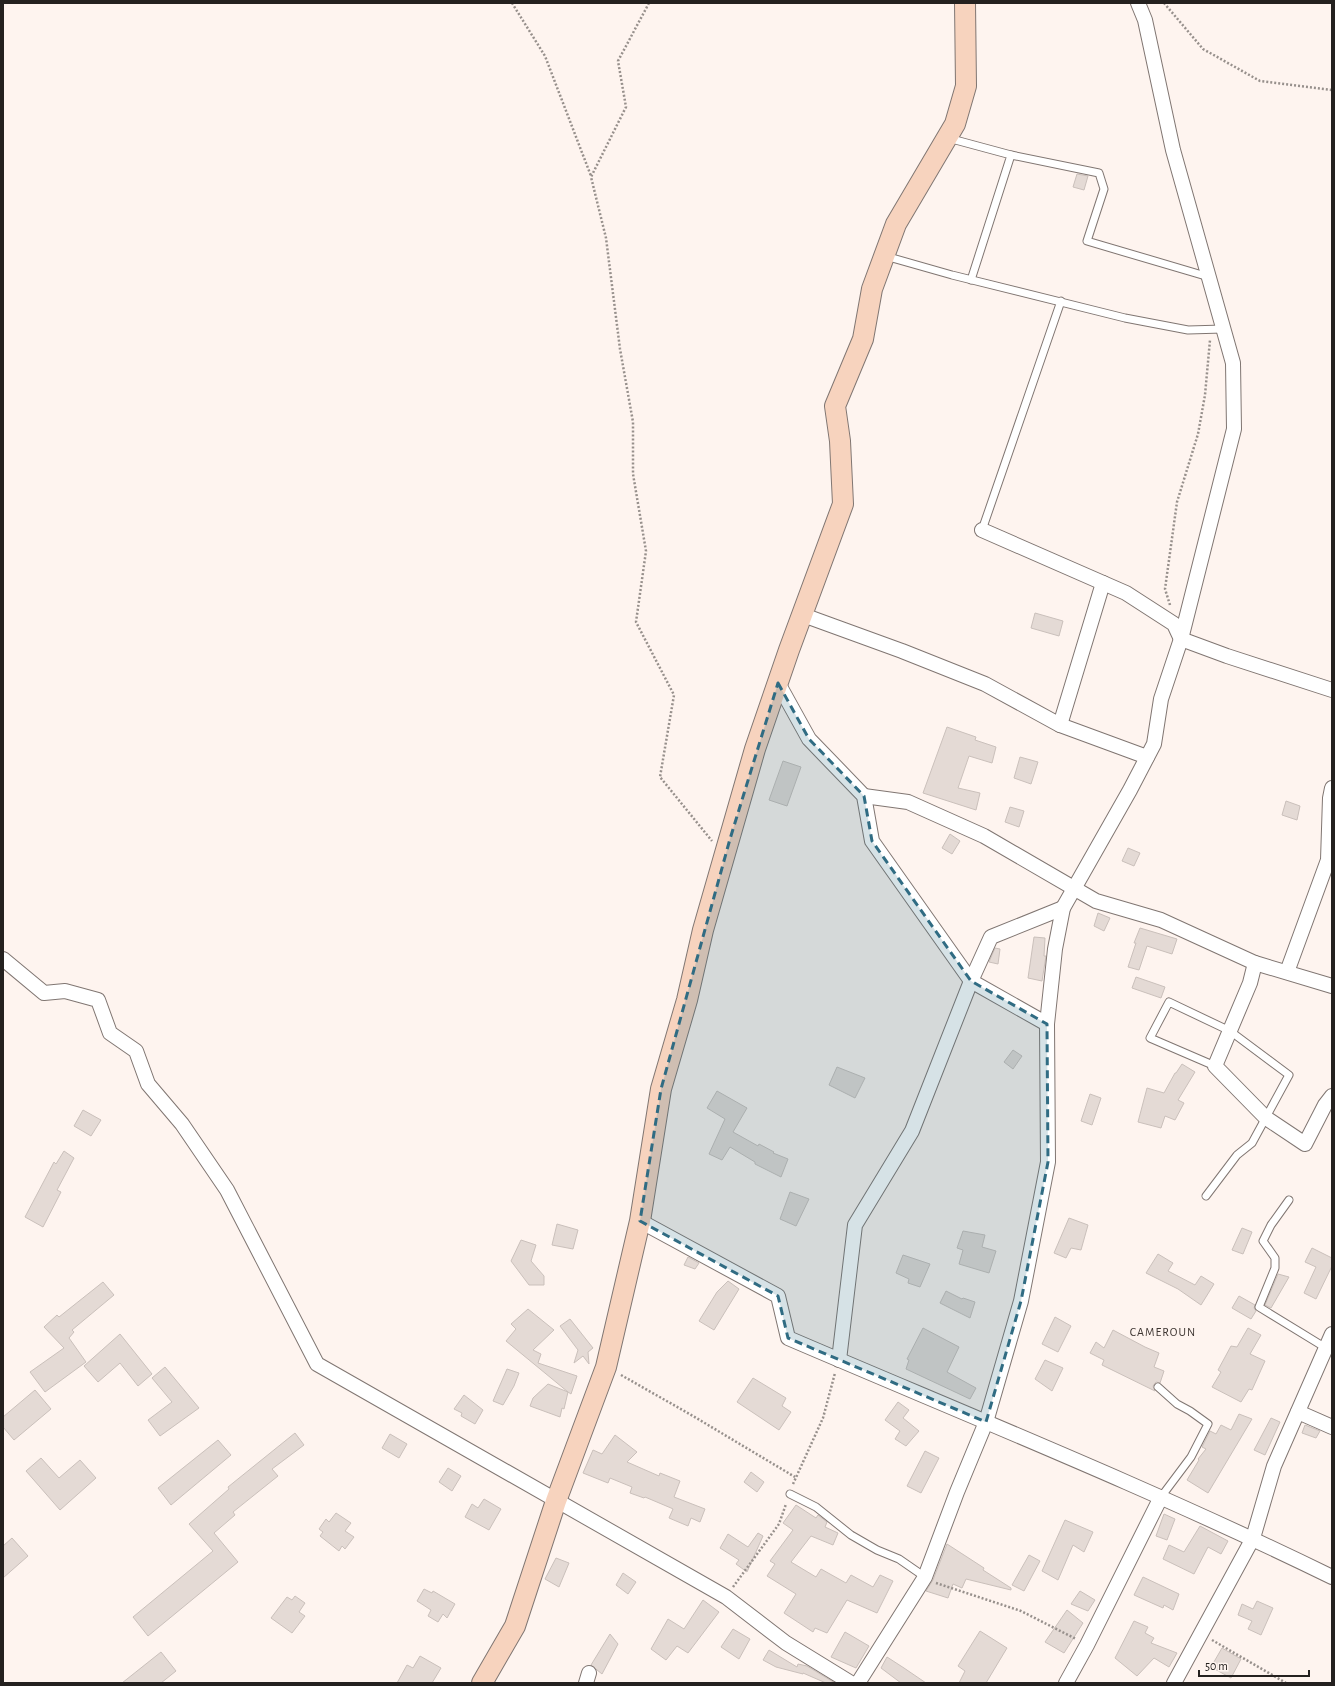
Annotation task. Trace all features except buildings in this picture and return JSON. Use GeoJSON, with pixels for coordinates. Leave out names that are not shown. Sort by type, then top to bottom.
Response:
{"type":"FeatureCollection","features":[{"type":"Feature","properties":{"kind":"main road"},"geometry":{"type":"LineString","coordinates":[[482,1683],[515,1626],[556,1501],[606,1367],[640,1221],[661,1089],[687,1000],[703,930],[755,749],[843,504],[840,441],[835,406],[863,338],[872,289],[896,224],[955,124],[966,86],[965,3]]}},
{"type":"Feature","properties":{"kind":"street"},"geometry":{"type":"LineString","coordinates":[[858,1683],[925,1577],[957,1492],[986,1422],[1021,1300],[1048,1162],[1047,1024],[1055,949],[1063,908],[1154,744],[1161,699],[1180,639],[1234,429],[1233,363],[1217,329],[1209,277],[1173,150],[1145,20],[1138,3]]}},
{"type":"Feature","properties":{"kind":"street"},"geometry":{"type":"LineString","coordinates":[[982,530],[1126,593],[1174,624],[1180,639],[1226,656],[1332,690]]}},
{"type":"Feature","properties":{"kind":"street"},"geometry":{"type":"LineString","coordinates":[[1060,725],[1103,583]]}},
{"type":"Feature","properties":{"kind":"street"},"geometry":{"type":"LineString","coordinates":[[803,615],[985,684],[1060,725],[1147,757]]}},
{"type":"Feature","properties":{"kind":"street"},"geometry":{"type":"LineString","coordinates":[[778,683],[809,739],[864,796],[872,841],[971,981],[1047,1024]]}},
{"type":"Feature","properties":{"kind":"street"},"geometry":{"type":"LineString","coordinates":[[1287,972],[1328,860],[1330,798],[1332,788]]}},
{"type":"Feature","properties":{"kind":"street"},"geometry":{"type":"LineString","coordinates":[[864,796],[908,802],[984,836],[1096,901],[1162,920],[1255,963],[1332,986]]}},
{"type":"Feature","properties":{"kind":"street"},"geometry":{"type":"LineString","coordinates":[[839,1360],[854,1225],[912,1131],[971,981],[990,937],[1063,908]]}},
{"type":"Feature","properties":{"kind":"street"},"geometry":{"type":"LineString","coordinates":[[3,959],[44,993],[65,991],[98,1000],[110,1033],[136,1051],[148,1084],[182,1124],[227,1190],[316,1364],[726,1597],[786,1643],[851,1683]]}},
{"type":"Feature","properties":{"kind":"street"},"geometry":{"type":"LineString","coordinates":[[1255,963],[1250,984],[1215,1066],[1266,1118],[1305,1144],[1330,1104]]}},
{"type":"Feature","properties":{"kind":"street"},"geometry":{"type":"LineString","coordinates":[[640,1221],[778,1296],[788,1338],[1161,1497],[1253,1538],[1332,1577]]}},
{"type":"Feature","properties":{"kind":"street"},"geometry":{"type":"LineString","coordinates":[[1174,1683],[1253,1538],[1274,1466],[1332,1334]]}},
{"type":"Feature","properties":{"kind":"street"},"geometry":{"type":"LineString","coordinates":[[1298,1412],[1332,1427]]}},
{"type":"Feature","properties":{"kind":"street"},"geometry":{"type":"LineString","coordinates":[[1066,1683],[1087,1645],[1161,1497]]}},
{"type":"Feature","properties":{"kind":"lane"},"geometry":{"type":"LineString","coordinates":[[946,138],[1011,155],[1099,173],[1104,189],[1087,241],[1209,277]]}},
{"type":"Feature","properties":{"kind":"lane"},"geometry":{"type":"LineString","coordinates":[[971,280],[1011,155]]}},
{"type":"Feature","properties":{"kind":"lane"},"geometry":{"type":"LineString","coordinates":[[884,256],[971,280],[1125,318],[1188,330],[1217,329]]}},
{"type":"Feature","properties":{"kind":"lane"},"geometry":{"type":"LineString","coordinates":[[982,530],[1061,301]]}},
{"type":"Feature","properties":{"kind":"lane"},"geometry":{"type":"LineString","coordinates":[[1206,1196],[1237,1155],[1252,1143],[1289,1075],[1230,1031],[1169,1002],[1150,1038],[1215,1066]]}},
{"type":"Feature","properties":{"kind":"lane"},"geometry":{"type":"LineString","coordinates":[[1289,1200],[1271,1225],[1263,1241],[1275,1258],[1275,1268],[1258,1307],[1326,1348]]}},
{"type":"Feature","properties":{"kind":"lane"},"geometry":{"type":"LineString","coordinates":[[1158,1387],[1177,1404],[1190,1410],[1208,1424],[1191,1457],[1161,1497]]}},
{"type":"Feature","properties":{"kind":"lane"},"geometry":{"type":"LineString","coordinates":[[790,1494],[816,1507],[851,1535],[877,1550],[899,1559],[925,1577]]}},
{"type":"Feature","properties":{"kind":"path"},"geometry":{"type":"LineString","coordinates":[[512,3],[545,56],[591,177],[606,238],[620,349],[633,422],[633,474],[646,551],[636,622],[674,695],[660,776],[724,857]]}},
{"type":"Feature","properties":{"kind":"path"},"geometry":{"type":"LineString","coordinates":[[591,177],[626,107],[618,61],[649,3]]}},
{"type":"Feature","properties":{"kind":"path"},"geometry":{"type":"LineString","coordinates":[[1164,3],[1203,49],[1260,81],[1332,90]]}},
{"type":"Feature","properties":{"kind":"path"},"geometry":{"type":"LineString","coordinates":[[1172,610],[1166,589],[1176,509],[1198,434],[1205,395],[1210,345],[1217,329]]}},
{"type":"Feature","properties":{"kind":"path"},"geometry":{"type":"LineString","coordinates":[[606,1367],[693,1416],[795,1478]]}},
{"type":"Feature","properties":{"kind":"path"},"geometry":{"type":"LineString","coordinates":[[925,1577],[931,1581],[1021,1610],[1087,1645]]}},
{"type":"Feature","properties":{"kind":"path"},"geometry":{"type":"LineString","coordinates":[[1201,1633],[1286,1683]]}},
{"type":"Feature","properties":{"kind":"highlighted area"},"geometry":{"type":"Polygon","coordinates":[[[778,683],[809,739],[864,796],[872,841],[971,981],[1047,1024],[1048,1162],[1021,1301],[986,1422],[788,1338],[778,1296],[640,1221],[661,1089],[730,839],[778,683]]]}},
{"type":"Feature","properties":{"kind":"district","name":"CAMEROUN"},"geometry":{"type":"Point","coordinates":[1163,1332]}}]}
